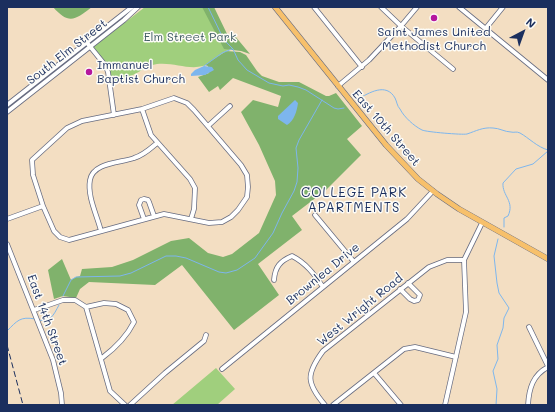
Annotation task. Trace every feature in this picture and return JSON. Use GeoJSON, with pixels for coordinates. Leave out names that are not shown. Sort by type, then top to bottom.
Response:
{"type":"FeatureCollection","features":[{"type":"Feature","properties":{"kind":"main road","name":"East 10th Street"},"geometry":{"type":"LineString","coordinates":[[275,7],[400,162],[433,191],[482,223],[548,259]]}},
{"type":"Feature","properties":{"kind":"street","name":"South Elm Street"},"geometry":{"type":"LineString","coordinates":[[7,112],[64,60],[131,7]]}},
{"type":"Feature","properties":{"kind":"street"},"geometry":{"type":"LineString","coordinates":[[131,7],[134,12]]}},
{"type":"Feature","properties":{"kind":"street","name":"South Elm Street"},"geometry":{"type":"LineString","coordinates":[[7,105],[68,64],[134,12],[138,7]]}},
{"type":"Feature","properties":{"kind":"street"},"geometry":{"type":"LineString","coordinates":[[314,7],[362,67]]}},
{"type":"Feature","properties":{"kind":"street"},"geometry":{"type":"LineString","coordinates":[[381,7],[401,26],[453,69]]}},
{"type":"Feature","properties":{"kind":"street"},"geometry":{"type":"LineString","coordinates":[[338,86],[362,67],[417,7]]}},
{"type":"Feature","properties":{"kind":"street"},"geometry":{"type":"LineString","coordinates":[[459,7],[548,80]]}},
{"type":"Feature","properties":{"kind":"street"},"geometry":{"type":"LineString","coordinates":[[486,28],[503,7]]}},
{"type":"Feature","properties":{"kind":"street"},"geometry":{"type":"LineString","coordinates":[[121,15],[124,20]]}},
{"type":"Feature","properties":{"kind":"street"},"geometry":{"type":"LineString","coordinates":[[86,42],[105,65],[108,72],[114,115]]}},
{"type":"Feature","properties":{"kind":"street"},"geometry":{"type":"LineString","coordinates":[[64,60],[68,64]]}},
{"type":"Feature","properties":{"kind":"street"},"geometry":{"type":"LineString","coordinates":[[174,98],[186,102],[242,165],[247,175],[247,197],[231,217],[222,222],[209,223],[164,214],[70,240],[60,237],[54,231],[43,206],[33,175],[32,160],[67,128],[82,121],[142,109],[174,98]]}},
{"type":"Feature","properties":{"kind":"street"},"geometry":{"type":"LineString","coordinates":[[208,126],[230,106]]}},
{"type":"Feature","properties":{"kind":"street"},"geometry":{"type":"LineString","coordinates":[[142,109],[151,135],[190,180],[195,188],[194,209],[191,219]]}},
{"type":"Feature","properties":{"kind":"street"},"geometry":{"type":"LineString","coordinates":[[101,231],[91,196],[90,180],[94,172],[102,167],[134,159],[146,153],[157,143]]}},
{"type":"Feature","properties":{"kind":"street","name":"Brownlea Drive"},"geometry":{"type":"LineString","coordinates":[[222,369],[407,218],[433,191]]}},
{"type":"Feature","properties":{"kind":"street"},"geometry":{"type":"LineString","coordinates":[[144,219],[139,205],[141,200],[144,199],[148,200],[154,216]]}},
{"type":"Feature","properties":{"kind":"street"},"geometry":{"type":"LineString","coordinates":[[7,219],[43,206]]}},
{"type":"Feature","properties":{"kind":"street"},"geometry":{"type":"LineString","coordinates":[[315,215],[354,262]]}},
{"type":"Feature","properties":{"kind":"street"},"geometry":{"type":"LineString","coordinates":[[445,405],[466,312],[464,260],[482,223]]}},
{"type":"Feature","properties":{"kind":"street","name":"East 14th Street"},"geometry":{"type":"LineString","coordinates":[[7,244],[53,360],[61,393],[62,405]]}},
{"type":"Feature","properties":{"kind":"street"},"geometry":{"type":"LineString","coordinates":[[274,280],[274,273],[278,265],[285,259],[292,256],[307,266],[323,287]]}},
{"type":"Feature","properties":{"kind":"street","name":"West Wright Road"},"geometry":{"type":"LineString","coordinates":[[325,405],[318,397],[312,385],[310,375],[312,366],[323,351],[400,289],[430,267],[447,260],[464,260]]}},
{"type":"Feature","properties":{"kind":"street"},"geometry":{"type":"LineString","coordinates":[[400,289],[414,301],[418,300],[420,295],[408,283]]}},
{"type":"Feature","properties":{"kind":"street"},"geometry":{"type":"LineString","coordinates":[[34,310],[63,300],[75,300],[86,307],[102,358],[110,391],[124,405]]}},
{"type":"Feature","properties":{"kind":"street"},"geometry":{"type":"LineString","coordinates":[[86,307],[116,304],[128,310],[134,322],[130,331],[102,358]]}},
{"type":"Feature","properties":{"kind":"street"},"geometry":{"type":"LineString","coordinates":[[528,405],[528,398],[534,378],[548,366],[529,328]]}},
{"type":"Feature","properties":{"kind":"street"},"geometry":{"type":"LineString","coordinates":[[130,405],[165,373],[204,341],[206,335]]}},
{"type":"Feature","properties":{"kind":"street"},"geometry":{"type":"LineString","coordinates":[[333,405],[404,349],[415,347],[456,357]]}},
{"type":"Feature","properties":{"kind":"street"},"geometry":{"type":"LineString","coordinates":[[374,373],[401,405]]}},
{"type":"Feature","properties":{"kind":"green space"},"geometry":{"type":"Polygon","coordinates":[[[53,7],[92,7],[81,15],[72,19],[63,16],[53,7]]]}},
{"type":"Feature","properties":{"kind":"green space","name":"Elm Street Park"},"geometry":{"type":"Polygon","coordinates":[[[145,7],[208,7],[233,49],[221,54],[203,66],[192,67],[157,64],[147,67],[125,79],[112,83],[108,67],[93,47],[145,7]]]}},
{"type":"Feature","properties":{"kind":"green space"},"geometry":{"type":"Polygon","coordinates":[[[202,7],[214,7],[229,38],[235,36],[250,54],[241,51],[224,49],[202,7]]]}},
{"type":"Feature","properties":{"kind":"green space"},"geometry":{"type":"Polygon","coordinates":[[[226,51],[240,52],[246,55],[262,76],[279,82],[299,82],[326,96],[336,93],[362,126],[347,139],[361,155],[326,190],[292,216],[302,230],[258,264],[279,295],[234,330],[182,265],[155,285],[89,282],[80,289],[76,298],[63,296],[54,299],[48,270],[62,259],[71,280],[80,276],[82,269],[112,267],[133,260],[171,241],[189,238],[208,253],[223,257],[232,254],[259,233],[276,195],[275,181],[259,145],[241,112],[253,100],[278,107],[281,96],[233,78],[220,90],[218,86],[209,92],[198,77],[209,73],[208,66],[205,65],[226,51]]]}},
{"type":"Feature","properties":{"kind":"green space"},"geometry":{"type":"Polygon","coordinates":[[[216,368],[235,389],[217,405],[172,405],[216,368]]]}},
{"type":"Feature","properties":{"kind":"water"},"geometry":{"type":"Polygon","coordinates":[[[204,66],[212,67],[214,70],[205,75],[191,76],[195,70],[204,66]]]}},
{"type":"Feature","properties":{"kind":"water"},"geometry":{"type":"Polygon","coordinates":[[[295,100],[298,103],[296,112],[292,121],[287,125],[278,119],[278,116],[295,100]]]}},
{"type":"Feature","properties":{"kind":"waterway"},"geometry":{"type":"LineString","coordinates":[[208,7],[224,40],[233,49],[238,60],[247,70],[269,83],[298,87],[306,90],[334,108],[344,108]]}},
{"type":"Feature","properties":{"kind":"waterway"},"geometry":{"type":"LineString","coordinates":[[204,66],[222,53],[232,49]]}},
{"type":"Feature","properties":{"kind":"waterway"},"geometry":{"type":"LineString","coordinates":[[358,99],[377,90],[387,91],[395,98],[398,107],[407,118],[422,130],[452,134],[467,134],[483,129],[495,128],[520,133],[537,145],[548,150]]}},
{"type":"Feature","properties":{"kind":"waterway"},"geometry":{"type":"LineString","coordinates":[[63,296],[71,280],[76,277],[120,276],[131,273],[166,256],[186,258],[219,272],[226,273],[237,270],[255,258],[273,233],[294,191],[297,182],[298,168],[296,148],[322,100]]}},
{"type":"Feature","properties":{"kind":"waterway"},"geometry":{"type":"LineString","coordinates":[[504,227],[504,218],[508,216],[510,206],[504,192],[503,183],[516,169],[533,164],[548,151]]}},
{"type":"Feature","properties":{"kind":"waterway"},"geometry":{"type":"LineString","coordinates":[[496,405],[497,389],[493,371],[498,359],[497,345],[503,328],[504,318],[509,308],[499,293],[497,283],[494,256],[498,239]]}},
{"type":"Feature","properties":{"kind":"waterway"},"geometry":{"type":"LineString","coordinates":[[38,320],[49,319],[59,305]]}},
{"type":"Feature","properties":{"kind":"waterway"},"geometry":{"type":"LineString","coordinates":[[7,331],[19,320],[26,318],[35,319]]}},
{"type":"Feature","properties":{"kind":"railway"},"geometry":{"type":"LineString","coordinates":[[7,345],[23,405]]}},
{"type":"Feature","properties":{"kind":"place","name":"Saint James United Methodist Church"},"geometry":{"type":"Point","coordinates":[434,18]}},
{"type":"Feature","properties":{"kind":"place","name":"Immanuel Baptist Church"},"geometry":{"type":"Point","coordinates":[89,72]}},
{"type":"Feature","properties":{"kind":"district","name":"COLLEGE PARK APARTMENTS"},"geometry":{"type":"Point","coordinates":[354,200]}}]}
